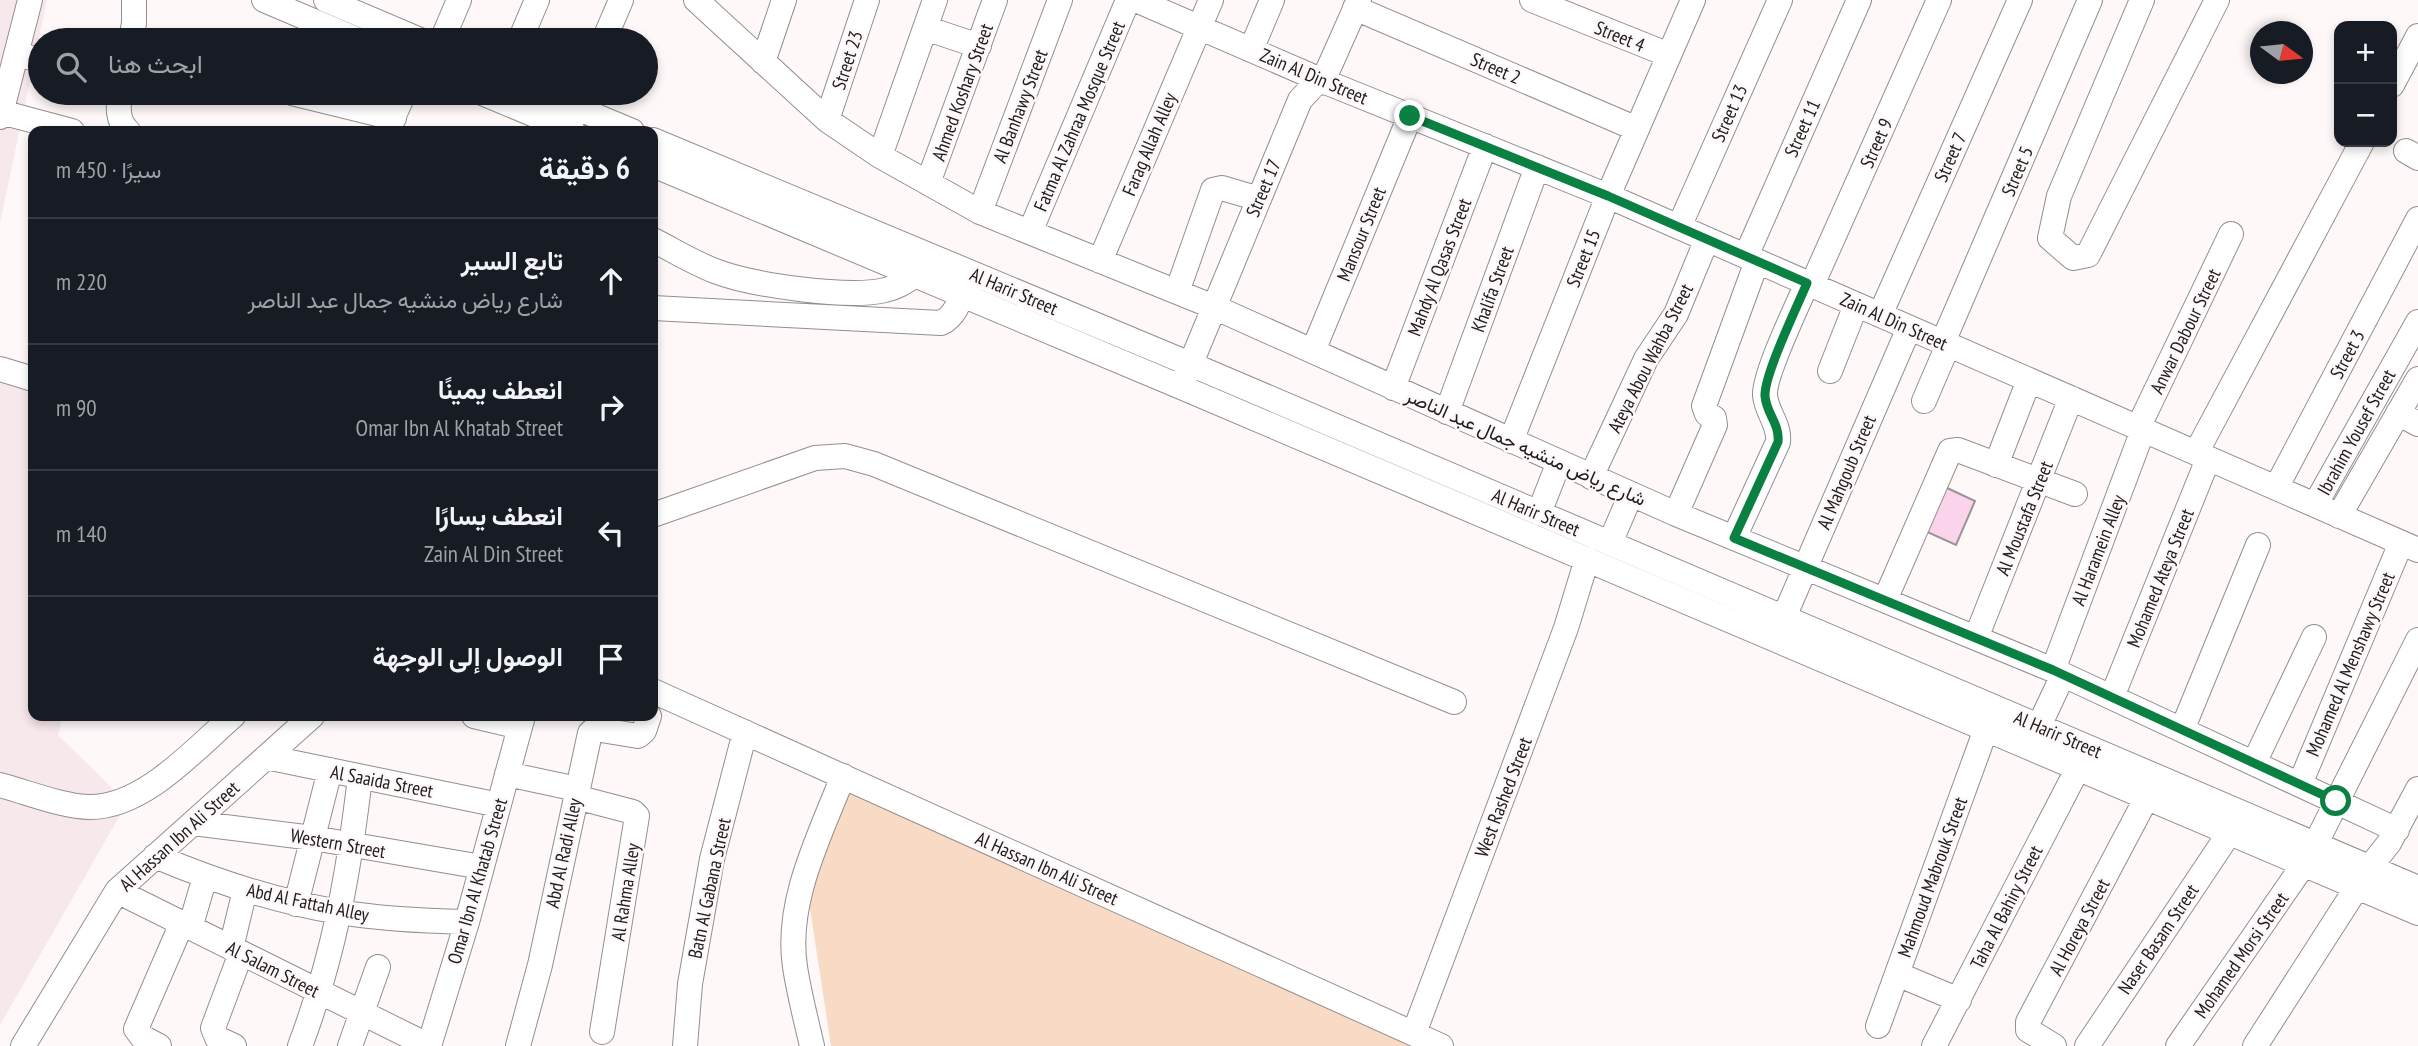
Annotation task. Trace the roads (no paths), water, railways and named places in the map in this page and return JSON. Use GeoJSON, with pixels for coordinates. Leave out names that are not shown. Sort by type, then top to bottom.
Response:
{"type":"FeatureCollection","features":[{"type":"Feature","properties":{"kind":"street"},"geometry":{"type":"LineString","coordinates":[[30,0],[1,115],[50,126]]}},
{"type":"Feature","properties":{"kind":"street"},"geometry":{"type":"LineString","coordinates":[[133,28],[134,0]]}},
{"type":"Feature","properties":{"kind":"street"},"geometry":{"type":"LineString","coordinates":[[264,0],[330,28]]}},
{"type":"Feature","properties":{"kind":"street"},"geometry":{"type":"LineString","coordinates":[[447,28],[459,0]]}},
{"type":"Feature","properties":{"kind":"street"},"geometry":{"type":"LineString","coordinates":[[525,28],[537,0]]}},
{"type":"Feature","properties":{"kind":"street"},"geometry":{"type":"LineString","coordinates":[[609,28],[621,0]]}},
{"type":"Feature","properties":{"kind":"street","name":"شارع رياض منشيه جمال عبد الناصر"},"geometry":{"type":"LineString","coordinates":[[696,0],[827,120],[880,156],[980,212],[1214,307],[1676,514],[2058,672],[2397,830]]}},
{"type":"Feature","properties":{"kind":"street"},"geometry":{"type":"LineString","coordinates":[[763,62],[784,0]]}},
{"type":"Feature","properties":{"kind":"street","name":"Street 23"},"geometry":{"type":"LineString","coordinates":[[827,120],[867,0]]}},
{"type":"Feature","properties":{"kind":"street"},"geometry":{"type":"LineString","coordinates":[[880,156],[935,0]]}},
{"type":"Feature","properties":{"kind":"street","name":"Ahmed Koshary Street"},"geometry":{"type":"LineString","coordinates":[[928,183],[995,0]]}},
{"type":"Feature","properties":{"kind":"street","name":"Al Banhawy Street"},"geometry":{"type":"LineString","coordinates":[[980,212],[1060,0]]}},
{"type":"Feature","properties":{"kind":"street","name":"Fatma Al Zahraa Mosque Street"},"geometry":{"type":"LineString","coordinates":[[1030,232],[1128,0]]}},
{"type":"Feature","properties":{"kind":"street","name":"Zain Al Din Street"},"geometry":{"type":"LineString","coordinates":[[1136,0],[1323,81],[1608,196],[2409,547]]}},
{"type":"Feature","properties":{"kind":"street","name":"Farag Allah Alley"},"geometry":{"type":"LineString","coordinates":[[1100,261],[1210,0]]}},
{"type":"Feature","properties":{"kind":"street"},"geometry":{"type":"LineString","coordinates":[[1251,50],[1272,0]]}},
{"type":"Feature","properties":{"kind":"street","name":"Street 4"},"geometry":{"type":"LineString","coordinates":[[1531,0],[1669,55]]}},
{"type":"Feature","properties":{"kind":"street","name":"Street 15"},"geometry":{"type":"LineString","coordinates":[[1511,441],[1608,196],[1693,0]]}},
{"type":"Feature","properties":{"kind":"street","name":"Street 13"},"geometry":{"type":"LineString","coordinates":[[1679,227],[1780,0]]}},
{"type":"Feature","properties":{"kind":"street","name":"Street 11"},"geometry":{"type":"LineString","coordinates":[[1676,514],[1715,425],[1714,418],[1707,414],[1704,406],[1752,259],[1859,0]]}},
{"type":"Feature","properties":{"kind":"street","name":"Street 9"},"geometry":{"type":"LineString","coordinates":[[1810,284],[1939,0]]}},
{"type":"Feature","properties":{"kind":"street","name":"Street 7"},"geometry":{"type":"LineString","coordinates":[[1880,315],[2020,0]]}},
{"type":"Feature","properties":{"kind":"street","name":"Street 5"},"geometry":{"type":"LineString","coordinates":[[1924,401],[1945,344],[2090,0]]}},
{"type":"Feature","properties":{"kind":"street"},"geometry":{"type":"LineString","coordinates":[[2142,0],[2059,196],[2050,238],[2073,258],[2088,255],[2217,0]]}},
{"type":"Feature","properties":{"kind":"street"},"geometry":{"type":"LineString","coordinates":[[335,2],[393,28]]}},
{"type":"Feature","properties":{"kind":"street","name":"Street 17"},"geometry":{"type":"LineString","coordinates":[[1181,387],[1300,100],[1314,85],[1323,81],[1357,4]]}},
{"type":"Feature","properties":{"kind":"street","name":"Street 2"},"geometry":{"type":"LineString","coordinates":[[1357,4],[1637,129]]}},
{"type":"Feature","properties":{"kind":"street"},"geometry":{"type":"LineString","coordinates":[[925,28],[979,46]]}},
{"type":"Feature","properties":{"kind":"street"},"geometry":{"type":"LineString","coordinates":[[2393,84],[2418,36]]}},
{"type":"Feature","properties":{"kind":"street"},"geometry":{"type":"LineString","coordinates":[[16,54],[28,57]]}},
{"type":"Feature","properties":{"kind":"street"},"geometry":{"type":"LineString","coordinates":[[119,105],[122,126]]}},
{"type":"Feature","properties":{"kind":"street"},"geometry":{"type":"LineString","coordinates":[[329,105],[390,125],[399,105]]}},
{"type":"Feature","properties":{"kind":"street"},"geometry":{"type":"LineString","coordinates":[[545,105],[577,111],[618,126]]}},
{"type":"Feature","properties":{"kind":"street","name":"Mansour Street"},"geometry":{"type":"LineString","coordinates":[[1313,351],[1410,116]]}},
{"type":"Feature","properties":{"kind":"street","name":"Al Harir Street"},"geometry":{"type":"LineString","coordinates":[[658,142],[966,284],[1181,387],[1458,491]]}},
{"type":"Feature","properties":{"kind":"street","name":"Mahdy Al Qasas Street"},"geometry":{"type":"LineString","coordinates":[[1393,388],[1485,146]]}},
{"type":"Feature","properties":{"kind":"street"},"geometry":{"type":"LineString","coordinates":[[2202,456],[2359,147]]}},
{"type":"Feature","properties":{"kind":"street","name":"Al Harir Street"},"geometry":{"type":"LineString","coordinates":[[658,167],[914,276],[966,284],[1190,364],[1489,505],[1587,559],[2230,832],[2310,854]]}},
{"type":"Feature","properties":{"kind":"street","name":"Khalifa Street"},"geometry":{"type":"LineString","coordinates":[[1447,412],[1536,167]]}},
{"type":"Feature","properties":{"kind":"street"},"geometry":{"type":"LineString","coordinates":[[1177,292],[1213,190],[1222,188],[1259,199]]}},
{"type":"Feature","properties":{"kind":"street","name":"Street 3"},"geometry":{"type":"LineString","coordinates":[[2276,488],[2418,219]]}},
{"type":"Feature","properties":{"kind":"street","name":"Anwar Dabour Street"},"geometry":{"type":"LineString","coordinates":[[2140,429],[2231,234]]}},
{"type":"Feature","properties":{"kind":"street","name":"Ateya Abou Wahba Street"},"geometry":{"type":"LineString","coordinates":[[1591,477],[1646,359],[1676,314],[1707,239]]}},
{"type":"Feature","properties":{"kind":"street"},"geometry":{"type":"LineString","coordinates":[[658,243],[715,272],[783,287],[870,292],[901,285],[914,276]]}},
{"type":"Feature","properties":{"kind":"street"},"geometry":{"type":"LineString","coordinates":[[658,308],[941,323],[949,320],[966,284]]}},
{"type":"Feature","properties":{"kind":"street"},"geometry":{"type":"LineString","coordinates":[[1734,538],[1778,442],[1777,426],[1766,403],[1767,382],[1810,284]]}},
{"type":"Feature","properties":{"kind":"street"},"geometry":{"type":"LineString","coordinates":[[1830,371],[1856,305]]}},
{"type":"Feature","properties":{"kind":"street","name":"Ibrahim Yousef Street"},"geometry":{"type":"LineString","coordinates":[[2315,505],[2418,322]]}},
{"type":"Feature","properties":{"kind":"street","name":"Al Mahgoub Street"},"geometry":{"type":"LineString","coordinates":[[1784,617],[1909,328]]}},
{"type":"Feature","properties":{"kind":"street"},"geometry":{"type":"LineString","coordinates":[[0,369],[28,377]]}},
{"type":"Feature","properties":{"kind":"street"},"geometry":{"type":"LineString","coordinates":[[2339,516],[2408,418],[2418,379]]}},
{"type":"Feature","properties":{"kind":"street"},"geometry":{"type":"LineString","coordinates":[[1996,465],[2029,380]]}},
{"type":"Feature","properties":{"kind":"street","name":"Al Moustafa Street"},"geometry":{"type":"LineString","coordinates":[[1976,638],[2071,398]]}},
{"type":"Feature","properties":{"kind":"street","name":"Al Haramein Alley"},"geometry":{"type":"LineString","coordinates":[[2039,726],[2140,429]]}},
{"type":"Feature","properties":{"kind":"street"},"geometry":{"type":"LineString","coordinates":[[1885,600],[1949,453],[1955,450],[2075,494]]}},
{"type":"Feature","properties":{"kind":"street"},"geometry":{"type":"LineString","coordinates":[[658,513],[815,458],[845,456],[874,464],[1454,702]]}},
{"type":"Feature","properties":{"kind":"street","name":"Mohamed Ateya Street"},"geometry":{"type":"LineString","coordinates":[[2112,697],[2202,456]]}},
{"type":"Feature","properties":{"kind":"street"},"geometry":{"type":"LineString","coordinates":[[1539,513],[1559,462]]}},
{"type":"Feature","properties":{"kind":"street"},"geometry":{"type":"LineString","coordinates":[[1610,543],[1631,494]]}},
{"type":"Feature","properties":{"kind":"street","name":"Al Harir Street"},"geometry":{"type":"LineString","coordinates":[[1489,505],[1539,513],[2039,726],[2364,877],[2418,913]]}},
{"type":"Feature","properties":{"kind":"street"},"geometry":{"type":"LineString","coordinates":[[2182,730],[2258,545]]}},
{"type":"Feature","properties":{"kind":"street","name":"Mohamed Al Menshawy Street"},"geometry":{"type":"LineString","coordinates":[[2300,785],[2409,547]]}},
{"type":"Feature","properties":{"kind":"street","name":"West Rashed Street"},"geometry":{"type":"LineString","coordinates":[[1414,1033],[1566,628],[1587,559]]}},
{"type":"Feature","properties":{"kind":"street"},"geometry":{"type":"LineString","coordinates":[[2254,763],[2314,637]]}},
{"type":"Feature","properties":{"kind":"street","name":"Mohamed Morsi Street"},"geometry":{"type":"LineString","coordinates":[[2178,1046],[2310,854],[2418,640]]}},
{"type":"Feature","properties":{"kind":"street","name":"Al Hassan Ibn Ali Street"},"geometry":{"type":"LineString","coordinates":[[658,696],[843,776],[1441,1046]]}},
{"type":"Feature","properties":{"kind":"street"},"geometry":{"type":"LineString","coordinates":[[0,785],[89,807],[117,804],[143,793],[227,721]]}},
{"type":"Feature","properties":{"kind":"street","name":"Al Hassan Ibn Ali Street"},"geometry":{"type":"LineString","coordinates":[[23,1046],[117,891],[307,721]]}},
{"type":"Feature","properties":{"kind":"street","name":"Abd Al Radi Alley"},"geometry":{"type":"LineString","coordinates":[[518,1046],[540,965],[592,730],[638,736],[645,731],[648,721]]}},
{"type":"Feature","properties":{"kind":"street","name":"Omar Ibn Al Khatab Street"},"geometry":{"type":"LineString","coordinates":[[429,1046],[467,922],[522,722]]}},
{"type":"Feature","properties":{"kind":"street","name":"Mahmoud Mabrouk Street"},"geometry":{"type":"LineString","coordinates":[[1878,1026],[1986,729]]}},
{"type":"Feature","properties":{"kind":"street","name":"Batn Al Gabana Street"},"geometry":{"type":"LineString","coordinates":[[685,1046],[690,984],[712,859],[746,733]]}},
{"type":"Feature","properties":{"kind":"street","name":"Al Saaida Street"},"geometry":{"type":"LineString","coordinates":[[266,758],[499,805]]}},
{"type":"Feature","properties":{"kind":"street","name":"Taha Al Bahiry Street"},"geometry":{"type":"LineString","coordinates":[[1934,1046],[2078,768]]}},
{"type":"Feature","properties":{"kind":"street"},"geometry":{"type":"LineString","coordinates":[[296,904],[330,771]]}},
{"type":"Feature","properties":{"kind":"street"},"geometry":{"type":"LineString","coordinates":[[507,774],[577,793]]}},
{"type":"Feature","properties":{"kind":"street"},"geometry":{"type":"LineString","coordinates":[[812,1046],[794,966],[794,930],[799,894],[843,776]]}},
{"type":"Feature","properties":{"kind":"street"},"geometry":{"type":"LineString","coordinates":[[300,1046],[320,992],[341,912],[360,777]]}},
{"type":"Feature","properties":{"kind":"street"},"geometry":{"type":"LineString","coordinates":[[2255,1046],[2397,830],[2418,789]]}},
{"type":"Feature","properties":{"kind":"street","name":"Al Rahma Alley"},"geometry":{"type":"LineString","coordinates":[[577,793],[633,811],[637,816],[602,1032]]}},
{"type":"Feature","properties":{"kind":"street","name":"Al Horeya Street"},"geometry":{"type":"LineString","coordinates":[[2054,1046],[2028,1030],[2028,1022],[2147,797]]}},
{"type":"Feature","properties":{"kind":"street","name":"Western Street"},"geometry":{"type":"LineString","coordinates":[[193,823],[313,838],[482,867]]}},
{"type":"Feature","properties":{"kind":"street","name":"Naser Basam Street"},"geometry":{"type":"LineString","coordinates":[[2087,1046],[2230,832]]}},
{"type":"Feature","properties":{"kind":"street","name":"Abd Al Fattah Alley"},"geometry":{"type":"LineString","coordinates":[[155,856],[205,877],[296,904],[403,920],[467,922]]}},
{"type":"Feature","properties":{"kind":"street"},"geometry":{"type":"LineString","coordinates":[[159,1046],[142,1037],[136,1029],[144,1006],[186,925],[205,877]]}},
{"type":"Feature","properties":{"kind":"street","name":"Al Harir Street"},"geometry":{"type":"LineString","coordinates":[[2364,877],[2417,884]]}},
{"type":"Feature","properties":{"kind":"street"},"geometry":{"type":"LineString","coordinates":[[234,1046],[217,1038],[213,1028],[236,951],[245,890]]}},
{"type":"Feature","properties":{"kind":"street","name":"Al Salam Street"},"geometry":{"type":"LineString","coordinates":[[117,891],[429,1046]]}},
{"type":"Feature","properties":{"kind":"street"},"geometry":{"type":"LineString","coordinates":[[350,1046],[378,967]]}},
{"type":"Feature","properties":{"kind":"street"},"geometry":{"type":"LineString","coordinates":[[1897,974],[1959,1000]]}}]}
